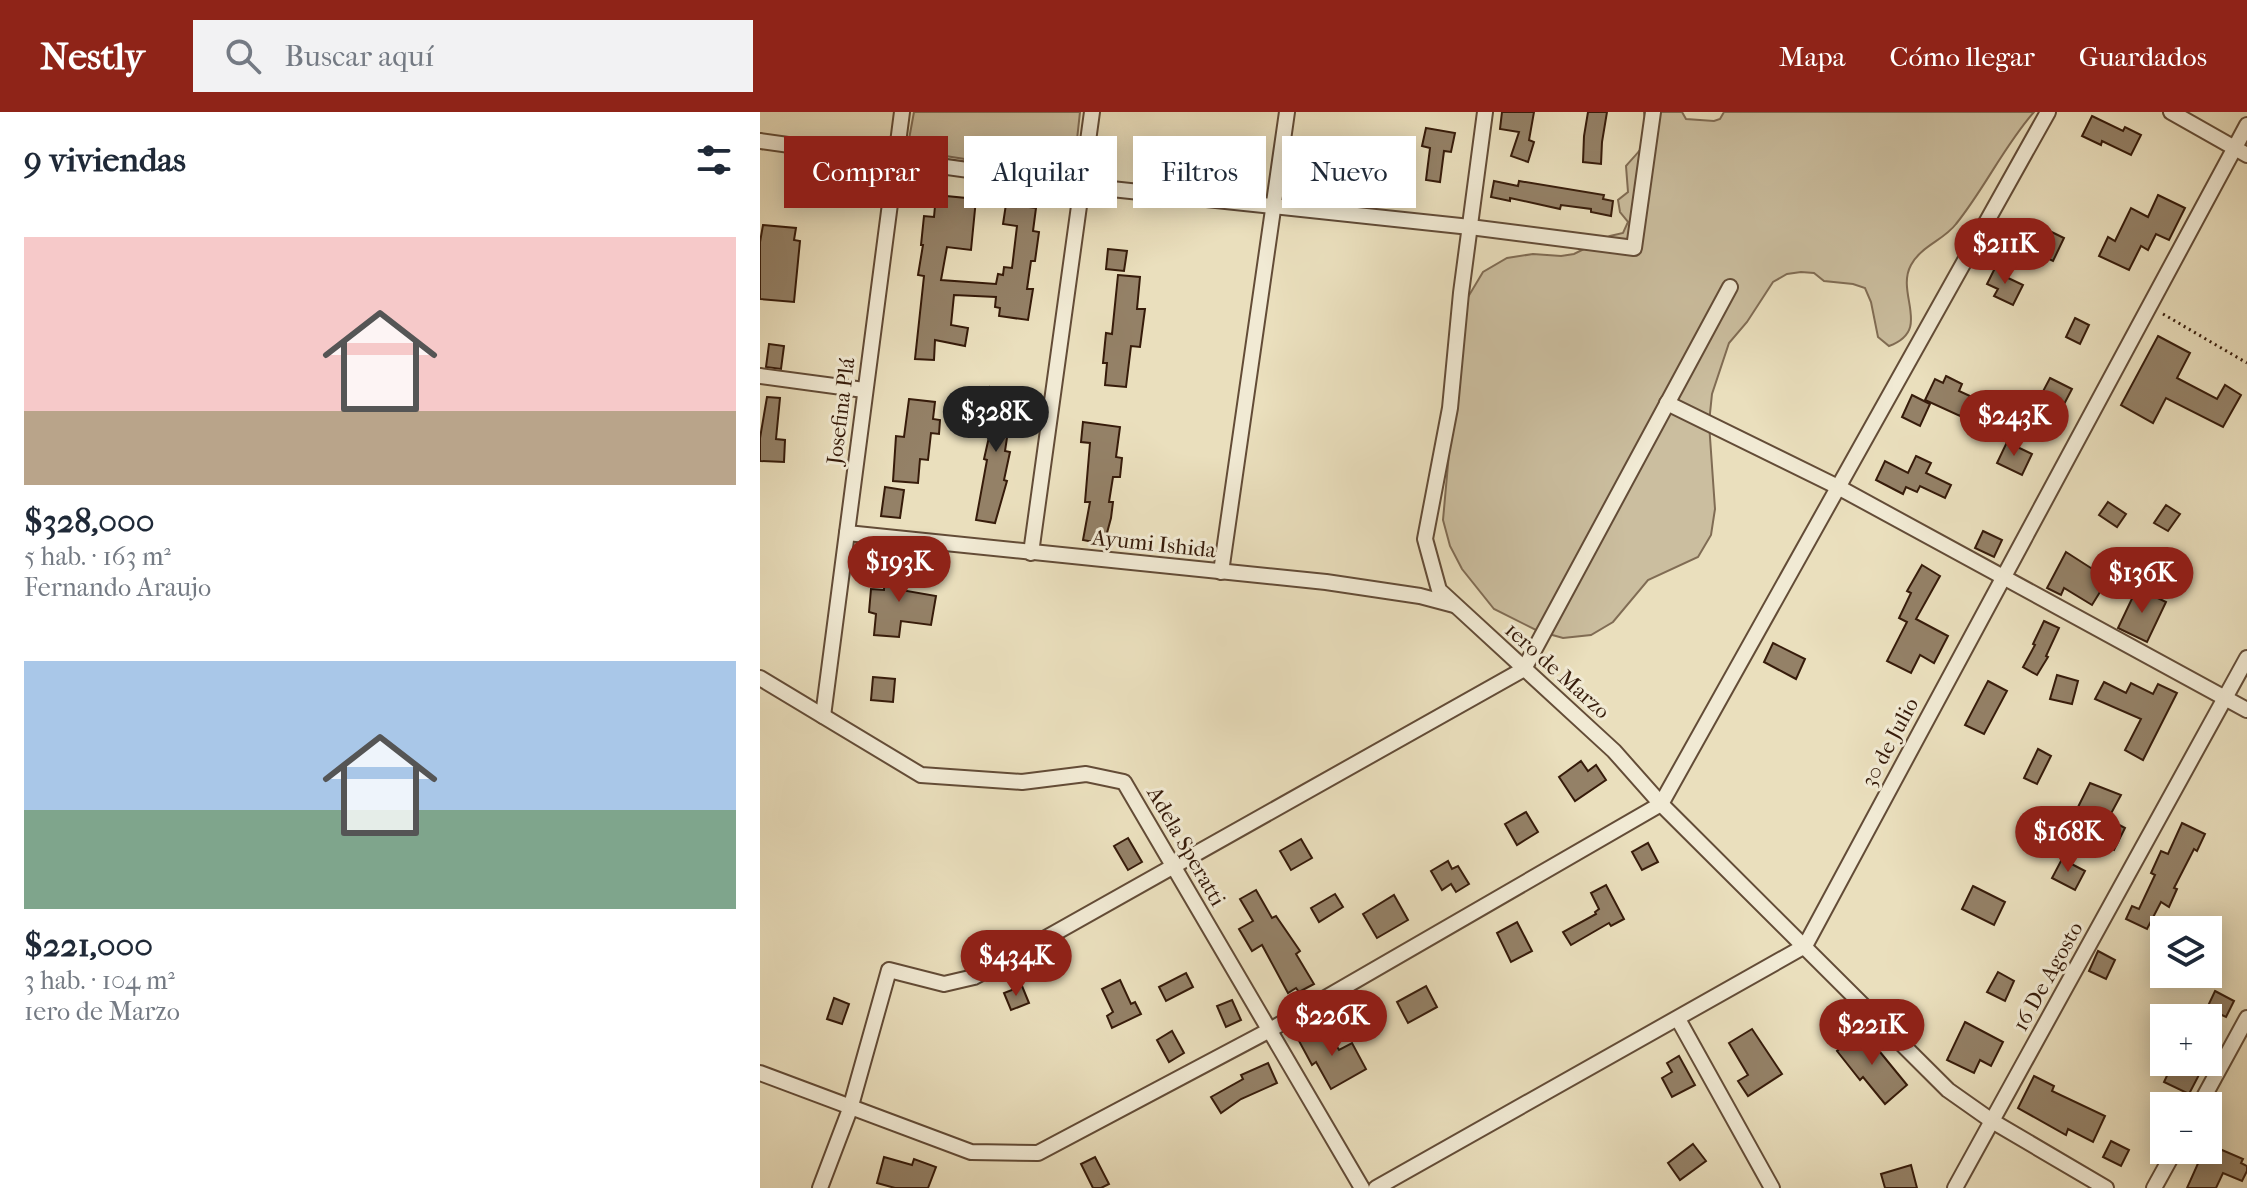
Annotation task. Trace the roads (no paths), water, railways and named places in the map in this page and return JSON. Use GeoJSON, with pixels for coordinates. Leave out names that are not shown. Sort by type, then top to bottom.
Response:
{"type":"FeatureCollection","features":[{"type":"Feature","properties":{"kind":"street","name":"Josefina Plá"},"geometry":{"type":"LineString","coordinates":[[899,136],[902,112]]}},
{"type":"Feature","properties":{"kind":"street"},"geometry":{"type":"LineString","coordinates":[[1089,136],[1092,112]]}},
{"type":"Feature","properties":{"kind":"street"},"geometry":{"type":"LineString","coordinates":[[1221,572],[1276,207],[1287,112]]}},
{"type":"Feature","properties":{"kind":"street","name":"1ero de Marzo"},"geometry":{"type":"LineString","coordinates":[[1485,112],[1450,408],[1425,539],[1439,590],[1614,751],[1661,804],[1948,1090],[1992,1121]]}},
{"type":"Feature","properties":{"kind":"street"},"geometry":{"type":"LineString","coordinates":[[1117,190],[1470,227],[1634,248],[1653,112]]}},
{"type":"Feature","properties":{"kind":"street"},"geometry":{"type":"LineString","coordinates":[[760,1073],[971,1152],[1038,1153],[1270,1030],[1661,804],[2048,112]]}},
{"type":"Feature","properties":{"kind":"street"},"geometry":{"type":"LineString","coordinates":[[2171,112],[2240,151]]}},
{"type":"Feature","properties":{"kind":"street","name":"30 de Julio"},"geometry":{"type":"LineString","coordinates":[[1805,946],[2149,306],[2240,151],[2247,125]]}},
{"type":"Feature","properties":{"kind":"street"},"geometry":{"type":"LineString","coordinates":[[760,141],[784,144]]}},
{"type":"Feature","properties":{"kind":"street","name":"Josefina Plá"},"geometry":{"type":"LineString","coordinates":[[823,716],[889,208]]}},
{"type":"Feature","properties":{"kind":"street"},"geometry":{"type":"LineString","coordinates":[[1031,553],[1080,208]]}},
{"type":"Feature","properties":{"kind":"street"},"geometry":{"type":"LineString","coordinates":[[820,1188],[850,1109],[889,970],[944,984],[974,977],[1524,669],[1730,287]]}},
{"type":"Feature","properties":{"kind":"street"},"geometry":{"type":"LineString","coordinates":[[760,376],[864,390]]}},
{"type":"Feature","properties":{"kind":"street"},"geometry":{"type":"LineString","coordinates":[[1667,403],[1838,487],[2247,710]]}},
{"type":"Feature","properties":{"kind":"street","name":"Ayumi Ishida"},"geometry":{"type":"LineString","coordinates":[[847,533],[1326,582],[1420,596],[1456,606]]}},
{"type":"Feature","properties":{"kind":"street","name":"16 De Agosto"},"geometry":{"type":"LineString","coordinates":[[1955,1188],[2247,658]]}},
{"type":"Feature","properties":{"kind":"street","name":"Adela Speratti"},"geometry":{"type":"LineString","coordinates":[[760,678],[921,775],[1022,782],[1086,774],[1124,782],[1362,1188]]}},
{"type":"Feature","properties":{"kind":"street"},"geometry":{"type":"LineString","coordinates":[[1376,1188],[1805,946]]}},
{"type":"Feature","properties":{"kind":"street"},"geometry":{"type":"LineString","coordinates":[[2207,1092],[2247,1018]]}},
{"type":"Feature","properties":{"kind":"street"},"geometry":{"type":"LineString","coordinates":[[1678,1019],[1772,1188]]}},
{"type":"Feature","properties":{"kind":"street"},"geometry":{"type":"LineString","coordinates":[[1992,1121],[2106,1188]]}},
{"type":"Feature","properties":{"kind":"street"},"geometry":{"type":"LineString","coordinates":[[2154,1188],[2167,1164]]}}]}
